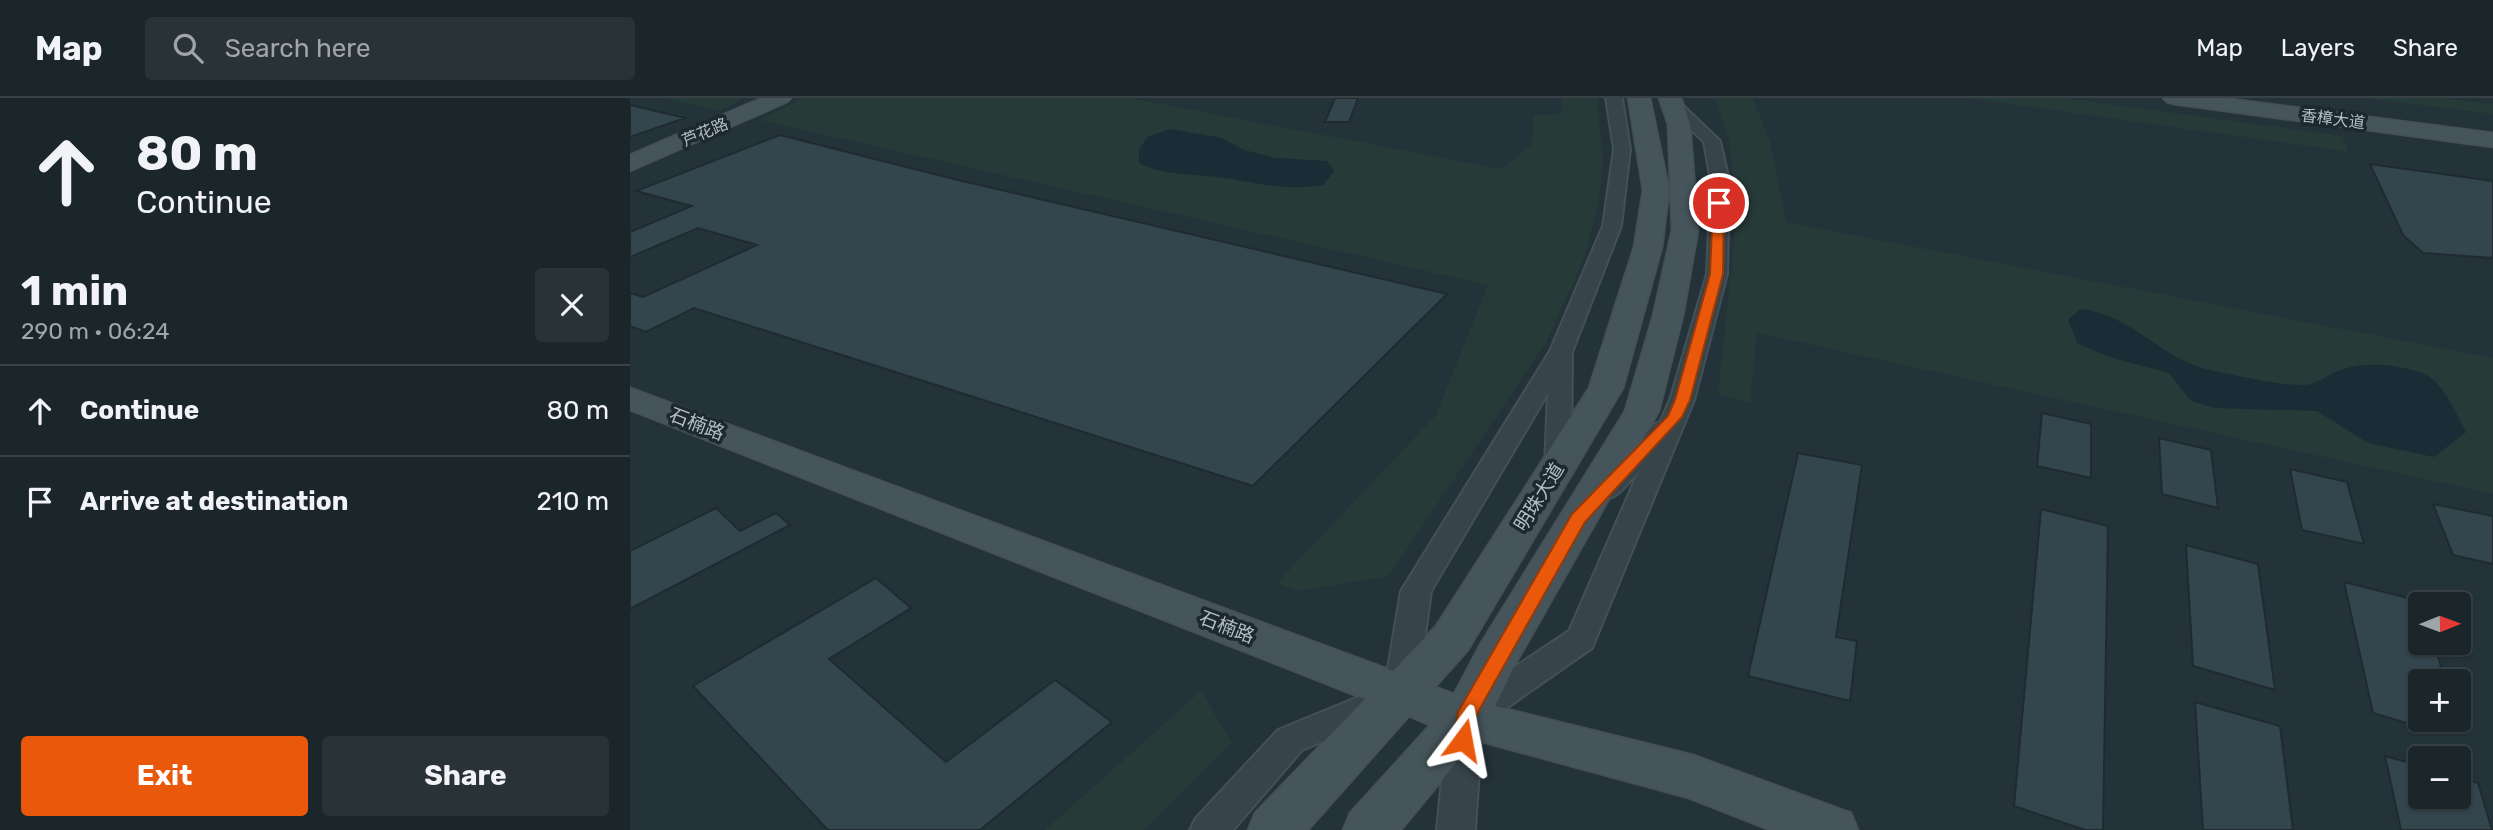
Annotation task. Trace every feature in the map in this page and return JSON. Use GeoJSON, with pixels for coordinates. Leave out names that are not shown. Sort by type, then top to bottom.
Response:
{"type":"FeatureCollection","features":[{"type":"Feature","properties":{"kind":"main road","name":"芦花路"},"geometry":{"type":"LineString","coordinates":[[630,164],[779,98]]}},
{"type":"Feature","properties":{"kind":"main road","name":"香樟大道"},"geometry":{"type":"LineString","coordinates":[[2174,98],[2493,140]]}},
{"type":"Feature","properties":{"kind":"main road","name":"香樟大道"},"geometry":{"type":"LineString","coordinates":[[2271,98],[2493,126]]}},
{"type":"Feature","properties":{"kind":"main road","name":"明珠大道"},"geometry":{"type":"LineString","coordinates":[[1274,830],[1452,638],[1606,388],[1648,247],[1656,190],[1660,100]]}},
{"type":"Feature","properties":{"kind":"main road"},"geometry":{"type":"LineString","coordinates":[[1369,830],[1465,718],[1497,656],[1642,411],[1668,316],[1685,230],[1679,124],[1660,100]]}},
{"type":"Feature","properties":{"kind":"main road","name":"石楠路"},"geometry":{"type":"LineString","coordinates":[[630,398],[1465,718],[1693,777],[1832,830]]}},
{"type":"Feature","properties":{"kind":"street"},"geometry":{"type":"LineString","coordinates":[[1209,830],[1290,740],[1400,694],[1416,591],[1561,351],[1612,226],[1622,149],[1614,98]]}},
{"type":"Feature","properties":{"kind":"street"},"geometry":{"type":"LineString","coordinates":[[1456,830],[1465,718],[1581,639],[1682,400],[1717,274],[1720,181],[1712,141],[1660,100]]}},
{"type":"Feature","properties":{"kind":"street"},"geometry":{"type":"LineString","coordinates":[[1558,466],[1561,351]]}},
{"type":"Feature","properties":{"kind":"street"},"geometry":{"type":"LineString","coordinates":[[1578,518],[1675,417]]}},
{"type":"Feature","properties":{"kind":"green space"},"geometry":{"type":"Polygon","coordinates":[[[664,98],[744,98],[719,111],[664,98]]]}},
{"type":"Feature","properties":{"kind":"green space"},"geometry":{"type":"Polygon","coordinates":[[[803,98],[1130,98],[1501,169],[1532,145],[1533,115],[1562,114],[1562,98],[1597,98],[1603,161],[1599,200],[1584,259],[1545,344],[1389,576],[1297,591],[1277,583],[1436,415],[1488,285],[760,120],[803,98]]]}},
{"type":"Feature","properties":{"kind":"green space"},"geometry":{"type":"Polygon","coordinates":[[[1715,98],[1753,98],[1770,142],[1786,222],[2493,358],[2493,494],[1757,333],[1750,403],[1718,394],[1737,214],[1729,141],[1715,98]]]}},
{"type":"Feature","properties":{"kind":"green space"},"geometry":{"type":"Polygon","coordinates":[[[1968,98],[2065,98],[2342,136],[2349,152],[1968,98]]]}},
{"type":"Feature","properties":{"kind":"green space"},"geometry":{"type":"Polygon","coordinates":[[[2363,98],[2442,98],[2493,104],[2493,114],[2363,98]]]}},
{"type":"Feature","properties":{"kind":"green space"},"geometry":{"type":"Polygon","coordinates":[[[1201,691],[1232,743],[1144,830],[1045,830],[1201,691]]]}},
{"type":"Feature","properties":{"kind":"water"},"geometry":{"type":"Polygon","coordinates":[[[1170,129],[1222,138],[1244,150],[1276,158],[1327,161],[1334,171],[1323,185],[1285,187],[1214,176],[1170,173],[1139,163],[1139,150],[1147,137],[1170,129]]]}},
{"type":"Feature","properties":{"kind":"water"},"geometry":{"type":"Polygon","coordinates":[[[2080,309],[2117,320],[2195,366],[2258,380],[2308,385],[2338,371],[2369,365],[2402,367],[2422,373],[2443,390],[2466,432],[2434,457],[2368,443],[2317,411],[2215,408],[2191,401],[2169,373],[2113,358],[2078,344],[2068,320],[2080,309]]]}},
{"type":"Feature","properties":{"kind":"building"},"geometry":{"type":"Polygon","coordinates":[[[1335,98],[1358,98],[1349,122],[1325,122],[1335,98]]]}},
{"type":"Feature","properties":{"kind":"building"},"geometry":{"type":"Polygon","coordinates":[[[630,105],[685,118],[630,137],[630,105]]]}},
{"type":"Feature","properties":{"kind":"building"},"geometry":{"type":"Polygon","coordinates":[[[780,135],[958,180],[1447,294],[1253,486],[694,308],[646,332],[630,326],[630,293],[643,297],[757,245],[698,228],[630,257],[630,232],[692,206],[636,191],[780,135]]]}},
{"type":"Feature","properties":{"kind":"building"},"geometry":{"type":"Polygon","coordinates":[[[2370,164],[2493,181],[2493,258],[2423,253],[2403,235],[2370,164]]]}},
{"type":"Feature","properties":{"kind":"building"},"geometry":{"type":"Polygon","coordinates":[[[2042,413],[2091,424],[2091,478],[2037,466],[2042,413]]]}},
{"type":"Feature","properties":{"kind":"building"},"geometry":{"type":"Polygon","coordinates":[[[2159,438],[2211,450],[2218,508],[2162,494],[2159,438]]]}},
{"type":"Feature","properties":{"kind":"building"},"geometry":{"type":"Polygon","coordinates":[[[1798,453],[1862,465],[1836,637],[1857,641],[1850,701],[1748,676],[1798,453]]]}},
{"type":"Feature","properties":{"kind":"building"},"geometry":{"type":"Polygon","coordinates":[[[2290,469],[2347,482],[2364,544],[2302,530],[2290,469]]]}},
{"type":"Feature","properties":{"kind":"building"},"geometry":{"type":"Polygon","coordinates":[[[2433,504],[2493,516],[2493,564],[2453,555],[2433,504]]]}},
{"type":"Feature","properties":{"kind":"building"},"geometry":{"type":"Polygon","coordinates":[[[716,508],[740,531],[776,513],[790,525],[630,609],[630,551],[716,508]]]}},
{"type":"Feature","properties":{"kind":"building"},"geometry":{"type":"Polygon","coordinates":[[[2041,509],[2108,526],[2103,830],[2085,830],[2014,806],[2041,509]]]}},
{"type":"Feature","properties":{"kind":"building"},"geometry":{"type":"Polygon","coordinates":[[[2186,545],[2258,564],[2275,690],[2193,666],[2186,545]]]}},
{"type":"Feature","properties":{"kind":"building"},"geometry":{"type":"Polygon","coordinates":[[[876,578],[911,608],[829,659],[946,762],[1055,680],[1112,722],[980,830],[828,830],[693,686],[876,578]]]}},
{"type":"Feature","properties":{"kind":"building"},"geometry":{"type":"Polygon","coordinates":[[[2344,582],[2408,598],[2408,655],[2438,655],[2442,669],[2408,669],[2408,723],[2373,713],[2344,582]]]}},
{"type":"Feature","properties":{"kind":"building"},"geometry":{"type":"Polygon","coordinates":[[[2195,702],[2280,726],[2293,830],[2203,830],[2195,702]]]}},
{"type":"Feature","properties":{"kind":"building"},"geometry":{"type":"Polygon","coordinates":[[[2385,756],[2408,763],[2408,809],[2471,809],[2471,781],[2478,783],[2492,830],[2401,830],[2385,756]]]}},
{"type":"Feature","properties":{"kind":"route"},"geometry":{"type":"LineString","coordinates":[[1463,740],[1465,718],[1497,656],[1578,518],[1675,417],[1717,274],[1719,203]]}}]}
